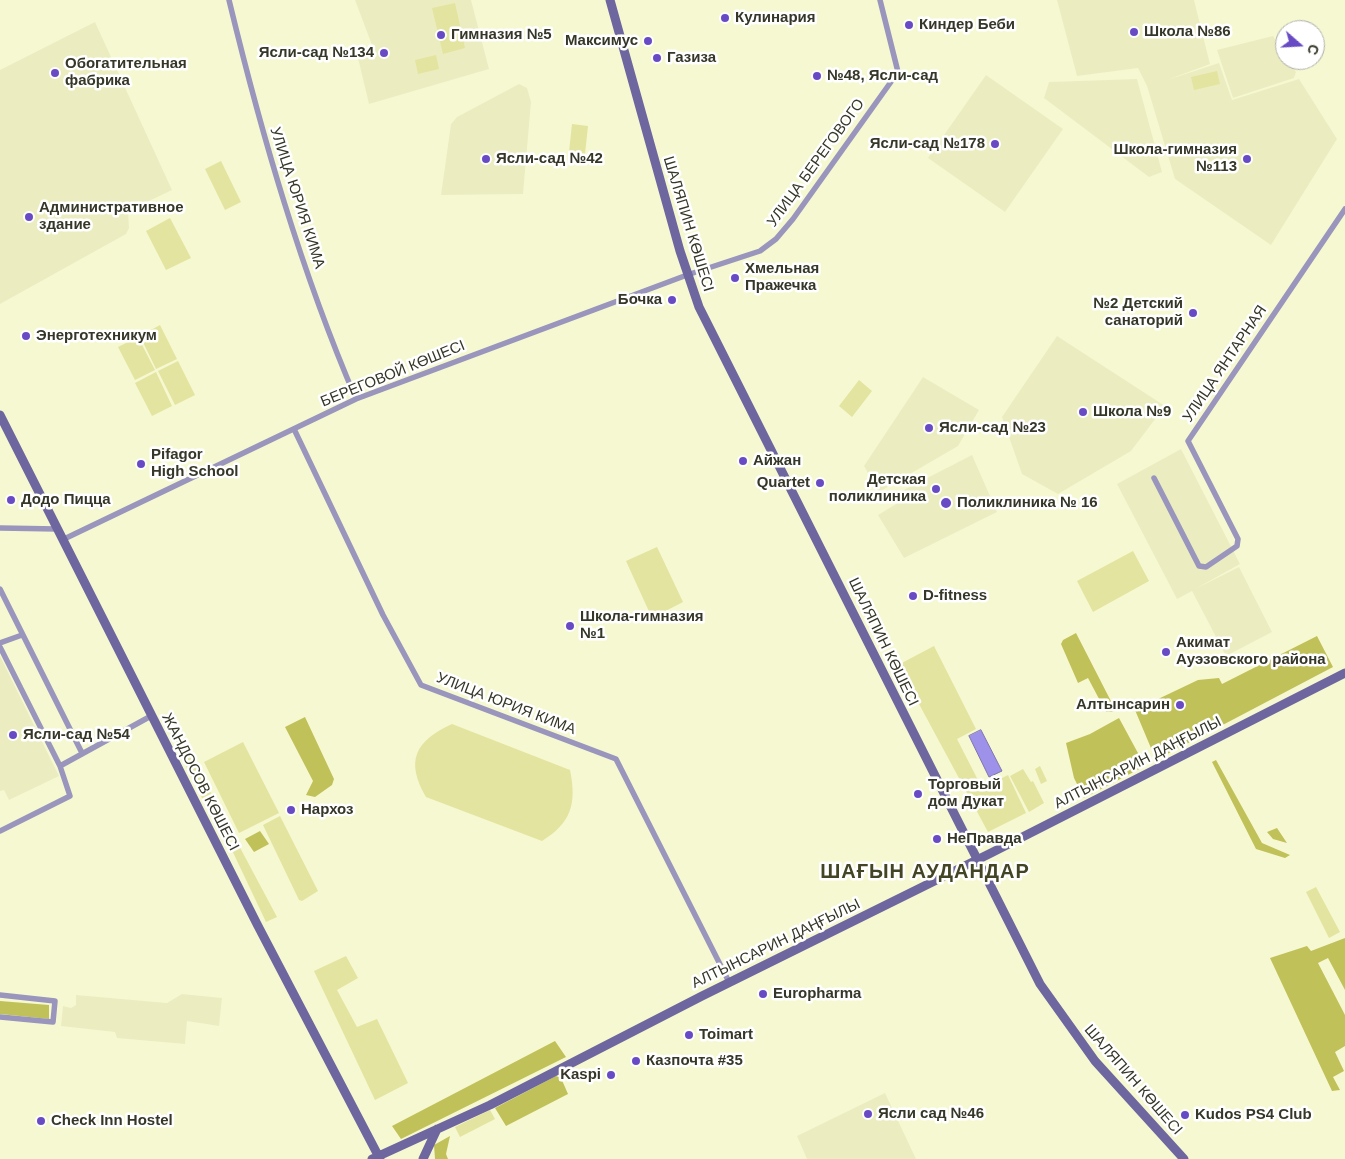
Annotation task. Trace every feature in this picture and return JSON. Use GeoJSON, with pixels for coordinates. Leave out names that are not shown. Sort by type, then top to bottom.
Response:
{"type":"FeatureCollection","features":[{"type":"Feature","properties":{"kind":"main road","name":"ШАЛЯПИН КӨШЕСІ"},"geometry":{"type":"LineString","coordinates":[[610,0],[687,275],[699,307],[978,859],[1024,954],[1063,1018],[1108,1077],[1184,1159]]}},
{"type":"Feature","properties":{"kind":"main road","name":"ЖАНДОСОВ КӨШЕСІ"},"geometry":{"type":"LineString","coordinates":[[0,415],[377,1159]]}},
{"type":"Feature","properties":{"kind":"main road","name":"АЛТЫНСАРИН ДАҢҒЫЛЫ"},"geometry":{"type":"LineString","coordinates":[[377,1159],[490,1105],[729,982],[978,859],[1345,673]]}},
{"type":"Feature","properties":{"kind":"main road"},"geometry":{"type":"LineString","coordinates":[[423,1159],[437,1129]]}},
{"type":"Feature","properties":{"kind":"street","name":"УЛИЦА ЮРИЯ КИМА"},"geometry":{"type":"LineString","coordinates":[[229,0],[261,126],[289,219],[326,328],[356,399]]}},
{"type":"Feature","properties":{"kind":"street","name":"УЛИЦА БЕРЕГОВОГО"},"geometry":{"type":"LineString","coordinates":[[687,275],[750,255],[776,239],[793,220],[898,72],[880,0]]}},
{"type":"Feature","properties":{"kind":"street","name":"УЛИЦА ЯНТАРНАЯ"},"geometry":{"type":"LineString","coordinates":[[1154,478],[1199,566],[1206,567],[1237,546],[1238,539],[1188,441],[1345,209]]}},
{"type":"Feature","properties":{"kind":"street","name":"БЕРЕГОВОЙ КӨШЕСІ"},"geometry":{"type":"LineString","coordinates":[[62,540],[356,399],[687,275]]}},
{"type":"Feature","properties":{"kind":"street","name":"УЛИЦА ЮРИЯ КИМА"},"geometry":{"type":"LineString","coordinates":[[294,429],[383,615],[421,685],[616,759],[729,982]]}},
{"type":"Feature","properties":{"kind":"street"},"geometry":{"type":"LineString","coordinates":[[0,528],[57,529]]}},
{"type":"Feature","properties":{"kind":"street"},"geometry":{"type":"LineString","coordinates":[[0,589],[82,753]]}},
{"type":"Feature","properties":{"kind":"street"},"geometry":{"type":"LineString","coordinates":[[0,643],[22,635]]}},
{"type":"Feature","properties":{"kind":"street"},"geometry":{"type":"LineString","coordinates":[[0,647],[60,766],[70,796],[0,831]]}},
{"type":"Feature","properties":{"kind":"street"},"geometry":{"type":"LineString","coordinates":[[60,766],[151,716]]}},
{"type":"Feature","properties":{"kind":"street"},"geometry":{"type":"LineString","coordinates":[[0,996],[55,1000],[53,1022],[0,1017]]}},
{"type":"Feature","properties":{"kind":"shaded area"},"geometry":{"type":"Polygon","coordinates":[[[355,0],[471,0],[489,69],[369,104],[358,58],[365,47],[372,45],[355,0]]]}},
{"type":"Feature","properties":{"kind":"shaded area","name":"Школа-гимназия №113"},"geometry":{"type":"Polygon","coordinates":[[[1057,0],[1194,0],[1210,64],[1167,80],[1219,63],[1232,100],[1299,79],[1337,139],[1271,245],[1175,179],[1147,86],[1138,68],[1077,76],[1057,0]]]}},
{"type":"Feature","properties":{"kind":"shaded area"},"geometry":{"type":"Polygon","coordinates":[[[455,3],[465,48],[443,54],[432,8],[455,3]]]}},
{"type":"Feature","properties":{"kind":"shaded area"},"geometry":{"type":"Polygon","coordinates":[[[95,22],[172,190],[128,211],[129,228],[126,234],[0,304],[0,70],[95,22]]]}},
{"type":"Feature","properties":{"kind":"shaded area"},"geometry":{"type":"Polygon","coordinates":[[[1273,36],[1275,39],[1275,70],[1295,70],[1296,72],[1294,78],[1233,98],[1217,50],[1273,36]]]}},
{"type":"Feature","properties":{"kind":"shaded area"},"geometry":{"type":"Polygon","coordinates":[[[436,55],[439,69],[418,74],[415,60],[436,55]]]}},
{"type":"Feature","properties":{"kind":"shaded area"},"geometry":{"type":"Polygon","coordinates":[[[1217,71],[1220,84],[1194,90],[1191,77],[1217,71]]]}},
{"type":"Feature","properties":{"kind":"shaded area","name":"Ясли-сад №178"},"geometry":{"type":"Polygon","coordinates":[[[986,75],[1063,129],[1005,212],[928,158],[986,75]]]}},
{"type":"Feature","properties":{"kind":"shaded area"},"geometry":{"type":"Polygon","coordinates":[[[1137,79],[1162,172],[1149,177],[1044,98],[1049,82],[1137,79]]]}},
{"type":"Feature","properties":{"kind":"shaded area","name":"Ясли-сад №42"},"geometry":{"type":"Polygon","coordinates":[[[519,84],[527,88],[531,102],[523,194],[441,195],[451,124],[457,117],[519,84]]]}},
{"type":"Feature","properties":{"kind":"shaded area"},"geometry":{"type":"Polygon","coordinates":[[[572,124],[588,126],[585,154],[569,152],[572,124]]]}},
{"type":"Feature","properties":{"kind":"shaded area"},"geometry":{"type":"Polygon","coordinates":[[[221,161],[241,202],[225,210],[205,169],[221,161]]]}},
{"type":"Feature","properties":{"kind":"shaded area"},"geometry":{"type":"Polygon","coordinates":[[[170,218],[191,258],[166,270],[146,231],[170,218]]]}},
{"type":"Feature","properties":{"kind":"shaded area"},"geometry":{"type":"Polygon","coordinates":[[[160,325],[177,359],[156,369],[140,336],[160,325]]]}},
{"type":"Feature","properties":{"kind":"shaded area","name":"Школа №9"},"geometry":{"type":"Polygon","coordinates":[[[1057,336],[1165,406],[1131,451],[1058,494],[1022,474],[1002,417],[1057,336]]]}},
{"type":"Feature","properties":{"kind":"shaded area"},"geometry":{"type":"Polygon","coordinates":[[[138,337],[155,370],[135,380],[118,347],[138,337]]]}},
{"type":"Feature","properties":{"kind":"shaded area"},"geometry":{"type":"Polygon","coordinates":[[[178,361],[195,395],[175,405],[158,371],[178,361]]]}},
{"type":"Feature","properties":{"kind":"shaded area"},"geometry":{"type":"Polygon","coordinates":[[[156,372],[172,406],[152,416],[135,383],[156,372]]]}},
{"type":"Feature","properties":{"kind":"shaded area","name":"Ясли-сад №23"},"geometry":{"type":"Polygon","coordinates":[[[923,377],[979,410],[958,446],[879,492],[864,466],[923,377]]]}},
{"type":"Feature","properties":{"kind":"shaded area"},"geometry":{"type":"Polygon","coordinates":[[[859,380],[872,391],[852,417],[839,406],[859,380]]]}},
{"type":"Feature","properties":{"kind":"shaded area"},"geometry":{"type":"Polygon","coordinates":[[[1181,449],[1240,564],[1195,589],[1239,567],[1272,632],[1226,656],[1192,591],[1177,599],[1117,484],[1181,449]]]}},
{"type":"Feature","properties":{"kind":"shaded area","name":"Поликлиника № 16"},"geometry":{"type":"Polygon","coordinates":[[[972,455],[997,512],[904,558],[878,515],[906,498],[902,491],[972,455]]]}},
{"type":"Feature","properties":{"kind":"shaded area"},"geometry":{"type":"Polygon","coordinates":[[[657,547],[683,602],[652,618],[626,561],[657,547]]]}},
{"type":"Feature","properties":{"kind":"shaded area"},"geometry":{"type":"Polygon","coordinates":[[[1133,551],[1149,581],[1093,612],[1077,581],[1133,551]]]}},
{"type":"Feature","properties":{"kind":"shaded area"},"geometry":{"type":"Polygon","coordinates":[[[1076,633],[1116,711],[1106,712],[1088,678],[1078,683],[1061,644],[1063,640],[1076,633]]]}},
{"type":"Feature","properties":{"kind":"shaded area"},"geometry":{"type":"Polygon","coordinates":[[[1317,636],[1333,667],[1156,760],[1135,710],[1198,680],[1219,678],[1222,684],[1317,636]]]}},
{"type":"Feature","properties":{"kind":"shaded area"},"geometry":{"type":"Polygon","coordinates":[[[934,646],[976,729],[957,739],[982,788],[1008,775],[1026,813],[988,832],[898,665],[934,646]]]}},
{"type":"Feature","properties":{"kind":"shaded area"},"geometry":{"type":"Polygon","coordinates":[[[0,656],[59,776],[9,800],[4,790],[0,791],[0,656]]]}},
{"type":"Feature","properties":{"kind":"shaded area"},"geometry":{"type":"Polygon","coordinates":[[[305,717],[334,779],[332,785],[315,797],[306,795],[313,781],[285,727],[305,717]]]}},
{"type":"Feature","properties":{"kind":"shaded area"},"geometry":{"type":"Polygon","coordinates":[[[1119,718],[1145,766],[1084,798],[1074,778],[1066,743],[1090,734],[1119,718]]]}},
{"type":"Feature","properties":{"kind":"shaded area"},"geometry":{"type":"Polygon","coordinates":[[[452,724],[570,770],[573,793],[572,803],[570,812],[560,827],[542,841],[426,797],[416,773],[417,753],[429,738],[452,724]]]}},
{"type":"Feature","properties":{"kind":"shaded area"},"geometry":{"type":"Polygon","coordinates":[[[981,730],[1002,771],[989,777],[969,736],[981,730]]]}},
{"type":"Feature","properties":{"kind":"shaded area"},"geometry":{"type":"Polygon","coordinates":[[[183,739],[234,837],[224,842],[175,744],[177,740],[183,739]]]}},
{"type":"Feature","properties":{"kind":"shaded area"},"geometry":{"type":"Polygon","coordinates":[[[243,742],[279,813],[239,833],[204,762],[243,742]]]}},
{"type":"Feature","properties":{"kind":"shaded area"},"geometry":{"type":"Polygon","coordinates":[[[1216,760],[1262,843],[1290,855],[1285,858],[1256,849],[1212,762],[1216,760]]]}},
{"type":"Feature","properties":{"kind":"shaded area"},"geometry":{"type":"Polygon","coordinates":[[[1040,766],[1047,781],[1041,784],[1035,769],[1040,766]]]}},
{"type":"Feature","properties":{"kind":"shaded area"},"geometry":{"type":"Polygon","coordinates":[[[1023,769],[1031,782],[1033,781],[1044,803],[1029,812],[1010,776],[1023,769]]]}},
{"type":"Feature","properties":{"kind":"shaded area"},"geometry":{"type":"Polygon","coordinates":[[[280,816],[318,891],[302,901],[299,900],[263,825],[280,816]]]}},
{"type":"Feature","properties":{"kind":"shaded area"},"geometry":{"type":"Polygon","coordinates":[[[1277,828],[1287,843],[1273,839],[1267,832],[1277,828]]]}},
{"type":"Feature","properties":{"kind":"shaded area"},"geometry":{"type":"Polygon","coordinates":[[[260,831],[269,844],[254,852],[245,839],[260,831]]]}},
{"type":"Feature","properties":{"kind":"shaded area"},"geometry":{"type":"Polygon","coordinates":[[[237,842],[277,917],[266,922],[230,846],[237,842]]]}},
{"type":"Feature","properties":{"kind":"shaded area"},"geometry":{"type":"Polygon","coordinates":[[[1316,887],[1340,932],[1329,938],[1306,892],[1316,887]]]}},
{"type":"Feature","properties":{"kind":"shaded area"},"geometry":{"type":"Polygon","coordinates":[[[1345,938],[1345,990],[1328,958],[1318,963],[1345,1015],[1345,1046],[1335,1052],[1344,1071],[1333,1077],[1340,1090],[1332,1091],[1270,958],[1307,946],[1311,951],[1345,938]]]}},
{"type":"Feature","properties":{"kind":"shaded area"},"geometry":{"type":"Polygon","coordinates":[[[346,956],[358,978],[337,990],[357,1027],[377,1019],[408,1083],[375,1100],[314,971],[346,956]]]}},
{"type":"Feature","properties":{"kind":"shaded area"},"geometry":{"type":"Polygon","coordinates":[[[182,994],[222,998],[219,1026],[187,1021],[185,1044],[117,1038],[115,1032],[61,1026],[63,1006],[71,1008],[76,1005],[76,995],[167,1003],[182,994]]]}},
{"type":"Feature","properties":{"kind":"shaded area"},"geometry":{"type":"Polygon","coordinates":[[[0,1001],[49,1005],[49,1019],[0,1014],[0,1001]]]}},
{"type":"Feature","properties":{"kind":"shaded area"},"geometry":{"type":"Polygon","coordinates":[[[555,1041],[566,1057],[401,1139],[392,1126],[555,1041]]]}},
{"type":"Feature","properties":{"kind":"shaded area"},"geometry":{"type":"Polygon","coordinates":[[[556,1076],[561,1078],[568,1094],[506,1126],[495,1108],[556,1076]]]}},
{"type":"Feature","properties":{"kind":"shaded area","name":"Ясли сад №46"},"geometry":{"type":"Polygon","coordinates":[[[885,1093],[916,1159],[807,1159],[797,1136],[885,1093]]]}},
{"type":"Feature","properties":{"kind":"shaded area"},"geometry":{"type":"Polygon","coordinates":[[[490,1110],[495,1119],[460,1137],[455,1127],[490,1110]]]}},
{"type":"Feature","properties":{"kind":"shaded area"},"geometry":{"type":"Polygon","coordinates":[[[450,1136],[446,1154],[448,1159],[435,1159],[434,1145],[450,1136]]]}},
{"type":"Feature","properties":{"kind":"place","name":"Кулинария"},"geometry":{"type":"Point","coordinates":[725,18]}},
{"type":"Feature","properties":{"kind":"place","name":"Киндер Беби"},"geometry":{"type":"Point","coordinates":[909,25]}},
{"type":"Feature","properties":{"kind":"place","name":"Школа №86"},"geometry":{"type":"Point","coordinates":[1134,32]}},
{"type":"Feature","properties":{"kind":"place","name":"Гимназия №5"},"geometry":{"type":"Point","coordinates":[441,35]}},
{"type":"Feature","properties":{"kind":"place","name":"Максимус"},"geometry":{"type":"Point","coordinates":[648,41]}},
{"type":"Feature","properties":{"kind":"place","name":"Ясли-сад №134"},"geometry":{"type":"Point","coordinates":[384,53]}},
{"type":"Feature","properties":{"kind":"place","name":"Газиза"},"geometry":{"type":"Point","coordinates":[657,58]}},
{"type":"Feature","properties":{"kind":"place","name":"Обогатительная фабрика"},"geometry":{"type":"Point","coordinates":[55,73]}},
{"type":"Feature","properties":{"kind":"place","name":"№48, Ясли-сад"},"geometry":{"type":"Point","coordinates":[817,76]}},
{"type":"Feature","properties":{"kind":"place","name":"Ясли-сад №178"},"geometry":{"type":"Point","coordinates":[995,144]}},
{"type":"Feature","properties":{"kind":"place","name":"Ясли-сад №42"},"geometry":{"type":"Point","coordinates":[486,159]}},
{"type":"Feature","properties":{"kind":"place","name":"Школа-гимназия №113"},"geometry":{"type":"Point","coordinates":[1247,159]}},
{"type":"Feature","properties":{"kind":"place","name":"Административное здание"},"geometry":{"type":"Point","coordinates":[29,217]}},
{"type":"Feature","properties":{"kind":"place","name":"Хмельная Пражечка"},"geometry":{"type":"Point","coordinates":[735,278]}},
{"type":"Feature","properties":{"kind":"place","name":"Бочка"},"geometry":{"type":"Point","coordinates":[672,300]}},
{"type":"Feature","properties":{"kind":"place","name":"№2 Детский санаторий"},"geometry":{"type":"Point","coordinates":[1193,313]}},
{"type":"Feature","properties":{"kind":"place","name":"Энерготехникум"},"geometry":{"type":"Point","coordinates":[26,336]}},
{"type":"Feature","properties":{"kind":"place","name":"Школа №9"},"geometry":{"type":"Point","coordinates":[1083,412]}},
{"type":"Feature","properties":{"kind":"place","name":"Ясли-сад №23"},"geometry":{"type":"Point","coordinates":[929,428]}},
{"type":"Feature","properties":{"kind":"place","name":"Айжан"},"geometry":{"type":"Point","coordinates":[743,461]}},
{"type":"Feature","properties":{"kind":"place","name":"Pifagor High School"},"geometry":{"type":"Point","coordinates":[141,464]}},
{"type":"Feature","properties":{"kind":"place","name":"Quartet"},"geometry":{"type":"Point","coordinates":[820,483]}},
{"type":"Feature","properties":{"kind":"place","name":"Детская поликлиника"},"geometry":{"type":"Point","coordinates":[936,489]}},
{"type":"Feature","properties":{"kind":"place","name":"Додо Пицца"},"geometry":{"type":"Point","coordinates":[11,500]}},
{"type":"Feature","properties":{"kind":"place","name":"Поликлиника № 16"},"geometry":{"type":"Point","coordinates":[946,503]}},
{"type":"Feature","properties":{"kind":"place","name":"D-fitness"},"geometry":{"type":"Point","coordinates":[913,596]}},
{"type":"Feature","properties":{"kind":"place","name":"Школа-гимназия №1"},"geometry":{"type":"Point","coordinates":[570,626]}},
{"type":"Feature","properties":{"kind":"place","name":"Акимат Ауэзовского района"},"geometry":{"type":"Point","coordinates":[1166,652]}},
{"type":"Feature","properties":{"kind":"place","name":"Алтынсарин"},"geometry":{"type":"Point","coordinates":[1180,705]}},
{"type":"Feature","properties":{"kind":"place","name":"Ясли-сад №54"},"geometry":{"type":"Point","coordinates":[13,735]}},
{"type":"Feature","properties":{"kind":"place","name":"Торговый дом Дукат"},"geometry":{"type":"Point","coordinates":[918,794]}},
{"type":"Feature","properties":{"kind":"place","name":"Нархоз"},"geometry":{"type":"Point","coordinates":[291,810]}},
{"type":"Feature","properties":{"kind":"place","name":"НеПравда"},"geometry":{"type":"Point","coordinates":[937,839]}},
{"type":"Feature","properties":{"kind":"place","name":"Europharma"},"geometry":{"type":"Point","coordinates":[763,994]}},
{"type":"Feature","properties":{"kind":"place","name":"Toimart"},"geometry":{"type":"Point","coordinates":[689,1035]}},
{"type":"Feature","properties":{"kind":"place","name":"Казпочта #35"},"geometry":{"type":"Point","coordinates":[636,1061]}},
{"type":"Feature","properties":{"kind":"place","name":"Kaspi"},"geometry":{"type":"Point","coordinates":[611,1075]}},
{"type":"Feature","properties":{"kind":"place","name":"Ясли сад №46"},"geometry":{"type":"Point","coordinates":[868,1114]}},
{"type":"Feature","properties":{"kind":"place","name":"Kudos PS4 Club"},"geometry":{"type":"Point","coordinates":[1185,1115]}},
{"type":"Feature","properties":{"kind":"place","name":"Check Inn Hostel"},"geometry":{"type":"Point","coordinates":[41,1121]}},
{"type":"Feature","properties":{"kind":"district","name":"ШАҒЫН АУДАНДАР"},"geometry":{"type":"Point","coordinates":[925,872]}}]}
